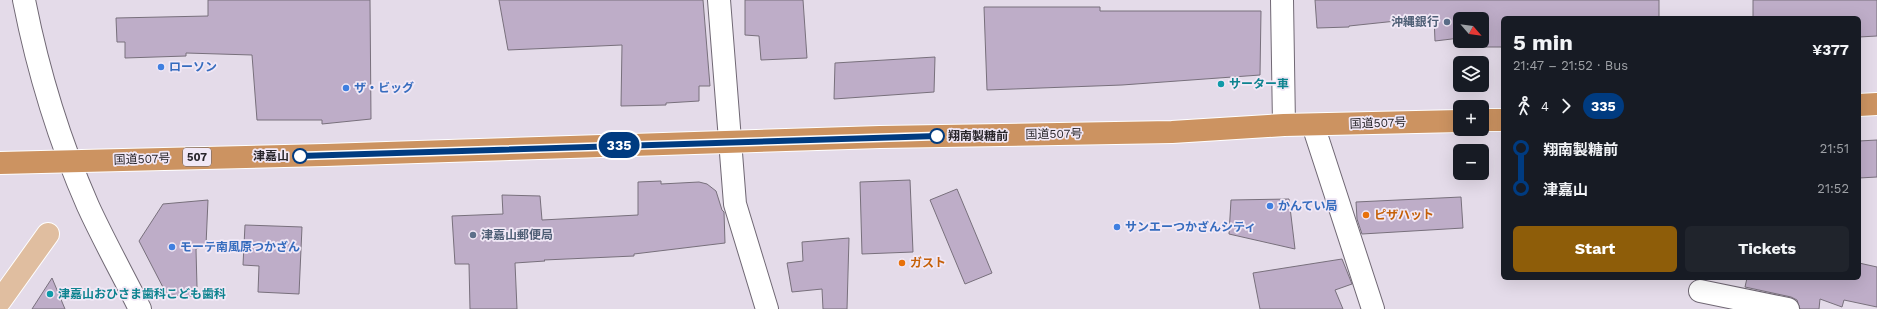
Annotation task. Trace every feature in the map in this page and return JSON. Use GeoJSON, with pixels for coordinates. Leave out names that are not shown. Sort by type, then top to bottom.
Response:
{"type":"FeatureCollection","features":[{"type":"Feature","properties":{"kind":"highway"},"geometry":{"type":"LineString","coordinates":[[1861,105],[1877,104]]}},
{"type":"Feature","properties":{"kind":"highway"},"geometry":{"type":"LineString","coordinates":[[1489,120],[1501,120]]}},
{"type":"Feature","properties":{"kind":"highway","name":"国道507号"},"geometry":{"type":"LineString","coordinates":[[0,163],[325,155],[731,142],[1172,132],[1284,125],[1453,121]]}},
{"type":"Feature","properties":{"kind":"main road"},"geometry":{"type":"LineString","coordinates":[[0,301],[48,234]]}},
{"type":"Feature","properties":{"kind":"street"},"geometry":{"type":"LineString","coordinates":[[24,0],[41,73],[70,161],[94,219],[140,309]]}},
{"type":"Feature","properties":{"kind":"street"},"geometry":{"type":"LineString","coordinates":[[719,0],[735,204],[767,309]]}},
{"type":"Feature","properties":{"kind":"street"},"geometry":{"type":"LineString","coordinates":[[1282,0],[1284,125]]}},
{"type":"Feature","properties":{"kind":"street"},"geometry":{"type":"LineString","coordinates":[[1313,125],[1373,309]]}},
{"type":"Feature","properties":{"kind":"street"},"geometry":{"type":"LineString","coordinates":[[1700,292],[1788,309]]}},
{"type":"Feature","properties":{"kind":"building","name":"ザ・ビッグ"},"geometry":{"type":"Polygon","coordinates":[[[208,0],[370,0],[371,119],[322,124],[322,120],[257,120],[252,55],[186,53],[186,56],[125,58],[125,42],[117,42],[116,18],[208,16],[208,0]]]}},
{"type":"Feature","properties":{"kind":"building"},"geometry":{"type":"Polygon","coordinates":[[[499,0],[703,0],[710,86],[699,86],[699,101],[666,103],[666,105],[621,106],[622,45],[508,50],[499,0]]]}},
{"type":"Feature","properties":{"kind":"building"},"geometry":{"type":"Polygon","coordinates":[[[745,0],[803,0],[807,58],[761,60],[759,36],[745,35],[745,0]]]}},
{"type":"Feature","properties":{"kind":"building"},"geometry":{"type":"Polygon","coordinates":[[[1315,0],[1659,0],[1659,16],[1501,16],[1501,47],[1489,47],[1489,12],[1453,12],[1453,39],[1435,41],[1434,17],[1349,27],[1317,28],[1315,0]]]}},
{"type":"Feature","properties":{"kind":"building"},"geometry":{"type":"Polygon","coordinates":[[[1753,0],[1877,0],[1877,36],[1861,37],[1861,16],[1753,16],[1753,0]]]}},
{"type":"Feature","properties":{"kind":"building"},"geometry":{"type":"Polygon","coordinates":[[[984,7],[1100,7],[1100,11],[1261,11],[1260,75],[1122,85],[987,90],[984,7]]]}},
{"type":"Feature","properties":{"kind":"building"},"geometry":{"type":"Polygon","coordinates":[[[935,57],[934,92],[834,99],[835,63],[935,57]]]}},
{"type":"Feature","properties":{"kind":"building"},"geometry":{"type":"Polygon","coordinates":[[[1877,140],[1877,177],[1861,178],[1861,141],[1877,140]]]}},
{"type":"Feature","properties":{"kind":"building"},"geometry":{"type":"Polygon","coordinates":[[[910,180],[913,252],[862,254],[860,182],[910,180]]]}},
{"type":"Feature","properties":{"kind":"building"},"geometry":{"type":"Polygon","coordinates":[[[661,181],[661,184],[699,182],[707,184],[716,191],[724,212],[725,243],[634,254],[634,256],[544,260],[545,261],[515,263],[517,309],[470,309],[469,264],[455,264],[452,216],[503,214],[502,195],[540,196],[542,220],[638,215],[638,182],[661,181]]]}},
{"type":"Feature","properties":{"kind":"building"},"geometry":{"type":"Polygon","coordinates":[[[957,189],[992,273],[965,284],[930,200],[957,189]]]}},
{"type":"Feature","properties":{"kind":"building"},"geometry":{"type":"Polygon","coordinates":[[[1461,197],[1463,228],[1362,234],[1357,219],[1356,202],[1461,197]]]}},
{"type":"Feature","properties":{"kind":"building"},"geometry":{"type":"Polygon","coordinates":[[[1289,199],[1295,249],[1229,234],[1231,200],[1289,199]]]}},
{"type":"Feature","properties":{"kind":"building","name":"モーテ南風原つかざん"},"geometry":{"type":"Polygon","coordinates":[[[208,200],[206,245],[196,249],[197,287],[193,287],[192,296],[167,295],[139,241],[163,204],[208,200]]]}},
{"type":"Feature","properties":{"kind":"building"},"geometry":{"type":"Polygon","coordinates":[[[245,225],[302,227],[299,294],[258,292],[259,266],[243,265],[245,225]]]}},
{"type":"Feature","properties":{"kind":"building"},"geometry":{"type":"Polygon","coordinates":[[[849,238],[847,309],[823,309],[822,289],[792,292],[787,263],[803,261],[802,242],[849,238]]]}},
{"type":"Feature","properties":{"kind":"building"},"geometry":{"type":"Polygon","coordinates":[[[1342,259],[1352,284],[1335,290],[1343,309],[1260,309],[1253,273],[1342,259]]]}},
{"type":"Feature","properties":{"kind":"building"},"geometry":{"type":"Polygon","coordinates":[[[1861,263],[1877,267],[1877,307],[1844,300],[1842,307],[1820,299],[1819,309],[1800,309],[1797,300],[1791,297],[1745,287],[1747,280],[1861,280],[1861,263]]]}},
{"type":"Feature","properties":{"kind":"building","name":"津嘉山おひさま歯科こども歯科"},"geometry":{"type":"Polygon","coordinates":[[[52,278],[65,309],[32,309],[52,278]]]}},
{"type":"Feature","properties":{"kind":"bus line","name":"335"},"geometry":{"type":"LineString","coordinates":[[300,156],[937,136]]}},
{"type":"Feature","properties":{"kind":"place","name":"沖縄銀行"},"geometry":{"type":"Point","coordinates":[1447,22]}},
{"type":"Feature","properties":{"kind":"place","name":"ローソン"},"geometry":{"type":"Point","coordinates":[161,67]}},
{"type":"Feature","properties":{"kind":"place","name":"サーター車"},"geometry":{"type":"Point","coordinates":[1221,84]}},
{"type":"Feature","properties":{"kind":"place","name":"ザ・ビッグ"},"geometry":{"type":"Point","coordinates":[346,88]}},
{"type":"Feature","properties":{"kind":"place","name":"翔南製糖前"},"geometry":{"type":"Point","coordinates":[937,136]}},
{"type":"Feature","properties":{"kind":"place","name":"津嘉山"},"geometry":{"type":"Point","coordinates":[300,156]}},
{"type":"Feature","properties":{"kind":"place","name":"かんてい局"},"geometry":{"type":"Point","coordinates":[1270,206]}},
{"type":"Feature","properties":{"kind":"place","name":"ピザハット"},"geometry":{"type":"Point","coordinates":[1366,215]}},
{"type":"Feature","properties":{"kind":"place","name":"サンエーつかざんシティ"},"geometry":{"type":"Point","coordinates":[1117,227]}},
{"type":"Feature","properties":{"kind":"place","name":"津嘉山郵便局"},"geometry":{"type":"Point","coordinates":[473,235]}},
{"type":"Feature","properties":{"kind":"place","name":"モーテ南風原つかざん"},"geometry":{"type":"Point","coordinates":[172,247]}},
{"type":"Feature","properties":{"kind":"place","name":"ガスト"},"geometry":{"type":"Point","coordinates":[902,263]}},
{"type":"Feature","properties":{"kind":"place","name":"津嘉山おひさま歯科こども歯科"},"geometry":{"type":"Point","coordinates":[50,294]}}]}
